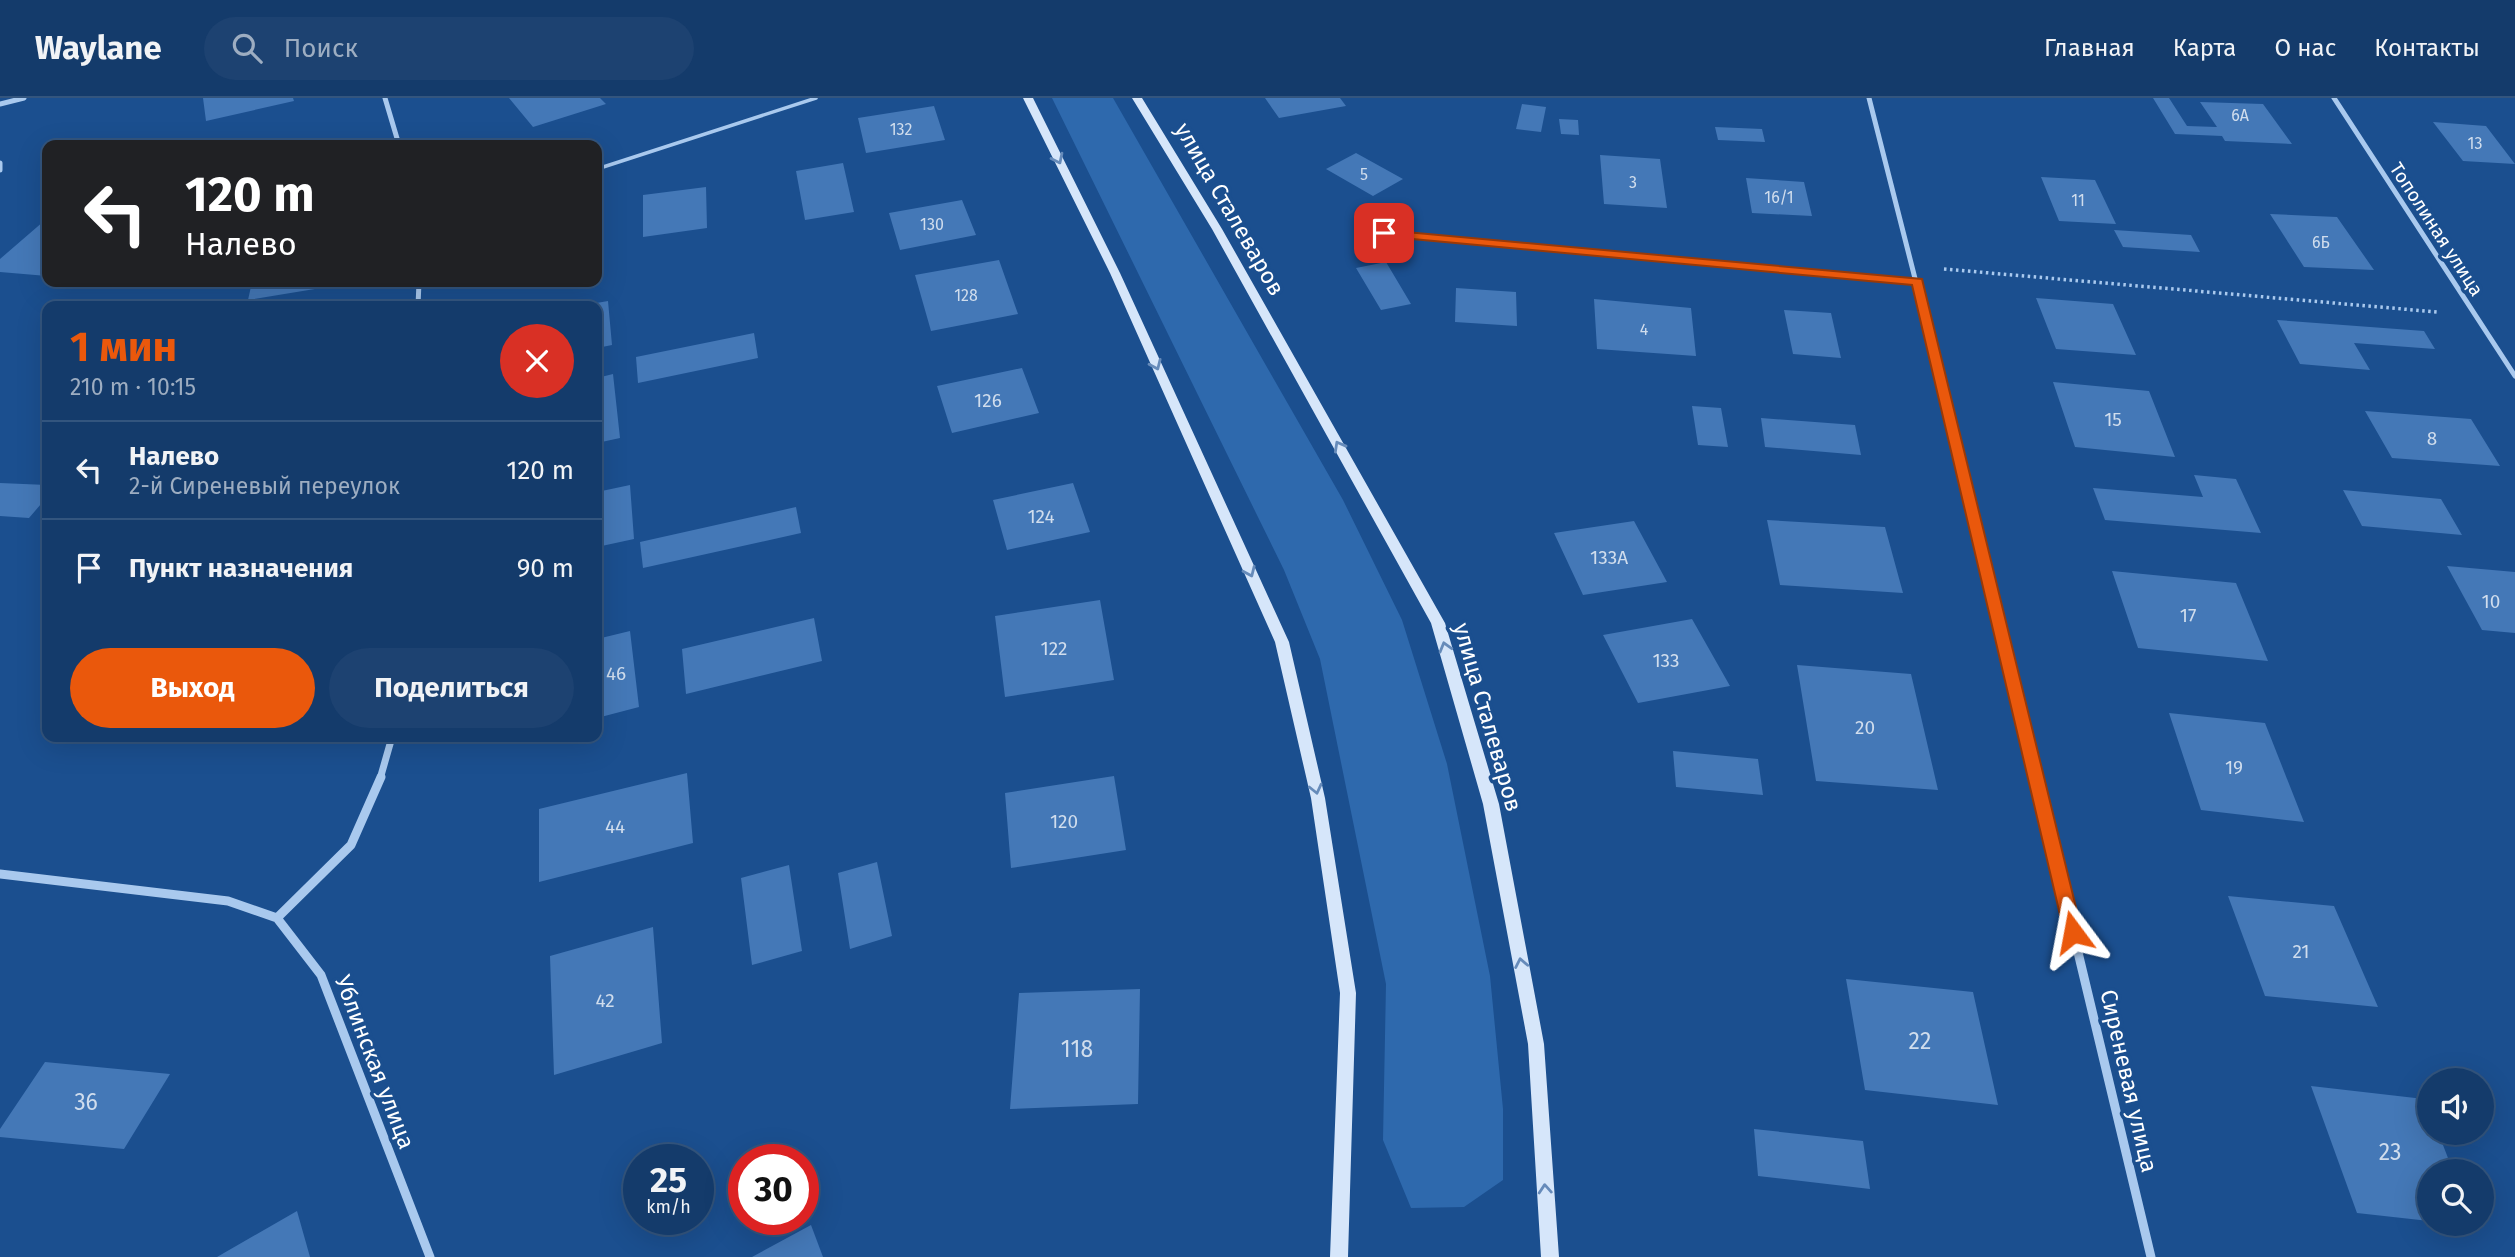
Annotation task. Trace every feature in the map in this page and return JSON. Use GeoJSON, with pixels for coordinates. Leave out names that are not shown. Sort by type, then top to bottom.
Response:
{"type":"FeatureCollection","features":[{"type":"Feature","properties":{"kind":"main road"},"geometry":{"type":"LineString","coordinates":[[1028,98],[1115,273],[1282,642],[1318,798],[1348,993],[1339,1257]]}},
{"type":"Feature","properties":{"kind":"main road","name":"улица Сталеваров"},"geometry":{"type":"LineString","coordinates":[[1137,98],[1217,229],[1438,623],[1491,804],[1536,1044],[1550,1257]]}},
{"type":"Feature","properties":{"kind":"street"},"geometry":{"type":"LineString","coordinates":[[0,104],[24,98]]}},
{"type":"Feature","properties":{"kind":"street"},"geometry":{"type":"LineString","coordinates":[[385,98],[398,140]]}},
{"type":"Feature","properties":{"kind":"street","name":"Сиреневая улица"},"geometry":{"type":"LineString","coordinates":[[1869,98],[1918,282],[2151,1257]]}},
{"type":"Feature","properties":{"kind":"street","name":"Тополиная улица"},"geometry":{"type":"LineString","coordinates":[[2334,98],[2515,376]]}},
{"type":"Feature","properties":{"kind":"street"},"geometry":{"type":"LineString","coordinates":[[0,163],[0,170]]}},
{"type":"Feature","properties":{"kind":"street"},"geometry":{"type":"LineString","coordinates":[[0,874],[228,901],[277,918],[351,845],[379,786],[391,742]]}},
{"type":"Feature","properties":{"kind":"street","name":"Ублинская улица"},"geometry":{"type":"LineString","coordinates":[[277,918],[321,975],[430,1257]]}},
{"type":"Feature","properties":{"kind":"lane"},"geometry":{"type":"LineString","coordinates":[[602,167],[816,98]]}},
{"type":"Feature","properties":{"kind":"lane"},"geometry":{"type":"LineString","coordinates":[[1384,233],[1918,282]]}},
{"type":"Feature","properties":{"kind":"path"},"geometry":{"type":"LineString","coordinates":[[1913,266],[2474,315]]}},
{"type":"Feature","properties":{"kind":"shaded area"},"geometry":{"type":"Polygon","coordinates":[[[1052,98],[1113,98],[1343,500],[1402,620],[1447,764],[1490,976],[1503,1109],[1503,1180],[1464,1207],[1411,1208],[1383,1140],[1386,984],[1320,659],[1284,570],[1052,98]]]}},
{"type":"Feature","properties":{"kind":"building"},"geometry":{"type":"Polygon","coordinates":[[[203,98],[293,98],[294,101],[206,121],[203,98]]]}},
{"type":"Feature","properties":{"kind":"building"},"geometry":{"type":"Polygon","coordinates":[[[509,98],[600,98],[606,104],[533,127],[509,98]]]}},
{"type":"Feature","properties":{"kind":"building"},"geometry":{"type":"Polygon","coordinates":[[[1265,98],[1340,98],[1346,106],[1279,118],[1265,98]]]}},
{"type":"Feature","properties":{"kind":"building"},"geometry":{"type":"Polygon","coordinates":[[[2153,98],[2169,98],[2187,126],[2217,127],[2200,102],[2263,104],[2292,144],[2225,141],[2222,136],[2175,134],[2153,98]]]}},
{"type":"Feature","properties":{"kind":"building"},"geometry":{"type":"Polygon","coordinates":[[[1522,104],[1546,107],[1541,132],[1516,129],[1522,104]]]}},
{"type":"Feature","properties":{"kind":"building"},"geometry":{"type":"Polygon","coordinates":[[[934,106],[945,140],[866,153],[858,118],[934,106]]]}},
{"type":"Feature","properties":{"kind":"building"},"geometry":{"type":"Polygon","coordinates":[[[1559,119],[1578,120],[1579,135],[1561,134],[1559,119]]]}},
{"type":"Feature","properties":{"kind":"building"},"geometry":{"type":"Polygon","coordinates":[[[2433,122],[2486,126],[2515,164],[2463,161],[2433,122]]]}},
{"type":"Feature","properties":{"kind":"building"},"geometry":{"type":"Polygon","coordinates":[[[1715,127],[1762,129],[1765,142],[1718,140],[1715,127]]]}},
{"type":"Feature","properties":{"kind":"building"},"geometry":{"type":"Polygon","coordinates":[[[1356,153],[1403,179],[1373,196],[1326,169],[1356,153]]]}},
{"type":"Feature","properties":{"kind":"building"},"geometry":{"type":"Polygon","coordinates":[[[1600,155],[1660,159],[1667,208],[1604,204],[1600,155]]]}},
{"type":"Feature","properties":{"kind":"building"},"geometry":{"type":"Polygon","coordinates":[[[843,163],[854,212],[805,220],[796,171],[843,163]]]}},
{"type":"Feature","properties":{"kind":"building"},"geometry":{"type":"Polygon","coordinates":[[[2041,177],[2095,180],[2116,224],[2059,221],[2041,177]]]}},
{"type":"Feature","properties":{"kind":"building"},"geometry":{"type":"Polygon","coordinates":[[[1746,178],[1804,182],[1812,216],[1752,213],[1746,178]]]}},
{"type":"Feature","properties":{"kind":"building"},"geometry":{"type":"Polygon","coordinates":[[[706,187],[707,228],[643,237],[643,195],[706,187]]]}},
{"type":"Feature","properties":{"kind":"building"},"geometry":{"type":"Polygon","coordinates":[[[962,200],[976,235],[900,250],[889,213],[962,200]]]}},
{"type":"Feature","properties":{"kind":"building"},"geometry":{"type":"Polygon","coordinates":[[[2270,214],[2337,217],[2374,270],[2304,267],[2270,214]]]}},
{"type":"Feature","properties":{"kind":"building"},"geometry":{"type":"Polygon","coordinates":[[[42,223],[42,276],[0,272],[0,259],[42,223]]]}},
{"type":"Feature","properties":{"kind":"building"},"geometry":{"type":"Polygon","coordinates":[[[2114,230],[2191,235],[2200,252],[2123,247],[2114,230]]]}},
{"type":"Feature","properties":{"kind":"building"},"geometry":{"type":"Polygon","coordinates":[[[999,260],[1018,314],[931,331],[915,275],[999,260]]]}},
{"type":"Feature","properties":{"kind":"building"},"geometry":{"type":"Polygon","coordinates":[[[1386,262],[1411,304],[1381,310],[1356,268],[1386,262]]]}},
{"type":"Feature","properties":{"kind":"building"},"geometry":{"type":"Polygon","coordinates":[[[251,287],[327,287],[248,300],[251,287]]]}},
{"type":"Feature","properties":{"kind":"building"},"geometry":{"type":"Polygon","coordinates":[[[1456,288],[1516,292],[1517,326],[1455,322],[1456,288]]]}},
{"type":"Feature","properties":{"kind":"building"},"geometry":{"type":"Polygon","coordinates":[[[2036,298],[2113,304],[2136,355],[2056,349],[2036,298]]]}},
{"type":"Feature","properties":{"kind":"building"},"geometry":{"type":"Polygon","coordinates":[[[1594,299],[1691,308],[1696,356],[1597,349],[1594,299]]]}},
{"type":"Feature","properties":{"kind":"building"},"geometry":{"type":"Polygon","coordinates":[[[608,301],[612,345],[602,347],[602,302],[608,301]]]}},
{"type":"Feature","properties":{"kind":"building"},"geometry":{"type":"Polygon","coordinates":[[[1784,310],[1831,313],[1841,358],[1793,354],[1784,310]]]}},
{"type":"Feature","properties":{"kind":"building"},"geometry":{"type":"Polygon","coordinates":[[[2277,320],[2424,331],[2435,349],[2354,343],[2370,370],[2300,364],[2277,320]]]}},
{"type":"Feature","properties":{"kind":"building"},"geometry":{"type":"Polygon","coordinates":[[[754,333],[758,358],[638,383],[636,357],[754,333]]]}},
{"type":"Feature","properties":{"kind":"building"},"geometry":{"type":"Polygon","coordinates":[[[1022,368],[1039,413],[952,433],[937,386],[1022,368]]]}},
{"type":"Feature","properties":{"kind":"building"},"geometry":{"type":"Polygon","coordinates":[[[613,374],[620,438],[602,442],[602,377],[613,374]]]}},
{"type":"Feature","properties":{"kind":"building"},"geometry":{"type":"Polygon","coordinates":[[[2053,382],[2149,391],[2175,457],[2075,447],[2053,382]]]}},
{"type":"Feature","properties":{"kind":"building"},"geometry":{"type":"Polygon","coordinates":[[[1692,406],[1721,408],[1728,447],[1698,445],[1692,406]]]}},
{"type":"Feature","properties":{"kind":"building"},"geometry":{"type":"Polygon","coordinates":[[[2365,411],[2471,419],[2500,466],[2392,458],[2365,411]]]}},
{"type":"Feature","properties":{"kind":"building"},"geometry":{"type":"Polygon","coordinates":[[[1761,418],[1855,425],[1861,455],[1765,447],[1761,418]]]}},
{"type":"Feature","properties":{"kind":"building"},"geometry":{"type":"Polygon","coordinates":[[[2194,475],[2236,479],[2261,533],[2105,520],[2093,488],[2203,497],[2194,475]]]}},
{"type":"Feature","properties":{"kind":"building"},"geometry":{"type":"Polygon","coordinates":[[[0,483],[42,485],[42,503],[29,518],[0,516],[0,483]]]}},
{"type":"Feature","properties":{"kind":"building"},"geometry":{"type":"Polygon","coordinates":[[[1073,483],[1090,532],[1007,550],[993,500],[1073,483]]]}},
{"type":"Feature","properties":{"kind":"building"},"geometry":{"type":"Polygon","coordinates":[[[630,485],[634,539],[602,546],[602,491],[630,485]]]}},
{"type":"Feature","properties":{"kind":"building"},"geometry":{"type":"Polygon","coordinates":[[[2343,490],[2441,499],[2462,535],[2362,526],[2343,490]]]}},
{"type":"Feature","properties":{"kind":"building"},"geometry":{"type":"Polygon","coordinates":[[[796,507],[801,533],[643,568],[640,542],[796,507]]]}},
{"type":"Feature","properties":{"kind":"building"},"geometry":{"type":"Polygon","coordinates":[[[1767,520],[1885,527],[1903,593],[1780,585],[1767,520]]]}},
{"type":"Feature","properties":{"kind":"building"},"geometry":{"type":"Polygon","coordinates":[[[1634,521],[1667,582],[1583,595],[1554,533],[1634,521]]]}},
{"type":"Feature","properties":{"kind":"building"},"geometry":{"type":"Polygon","coordinates":[[[2447,566],[2515,572],[2515,633],[2482,630],[2447,566]]]}},
{"type":"Feature","properties":{"kind":"building"},"geometry":{"type":"Polygon","coordinates":[[[2112,571],[2236,583],[2268,661],[2138,648],[2112,571]]]}},
{"type":"Feature","properties":{"kind":"building"},"geometry":{"type":"Polygon","coordinates":[[[1100,600],[1114,680],[1005,697],[995,616],[1100,600]]]}},
{"type":"Feature","properties":{"kind":"building"},"geometry":{"type":"Polygon","coordinates":[[[814,618],[822,661],[686,694],[682,649],[814,618]]]}},
{"type":"Feature","properties":{"kind":"building"},"geometry":{"type":"Polygon","coordinates":[[[1692,619],[1730,686],[1638,703],[1603,635],[1692,619]]]}},
{"type":"Feature","properties":{"kind":"building"},"geometry":{"type":"Polygon","coordinates":[[[630,631],[639,707],[602,717],[602,638],[630,631]]]}},
{"type":"Feature","properties":{"kind":"building"},"geometry":{"type":"Polygon","coordinates":[[[1797,665],[1911,674],[1938,790],[1816,781],[1797,665]]]}},
{"type":"Feature","properties":{"kind":"building"},"geometry":{"type":"Polygon","coordinates":[[[2169,713],[2265,723],[2304,822],[2201,810],[2169,713]]]}},
{"type":"Feature","properties":{"kind":"building"},"geometry":{"type":"Polygon","coordinates":[[[1673,751],[1758,759],[1763,795],[1676,787],[1673,751]]]}},
{"type":"Feature","properties":{"kind":"building"},"geometry":{"type":"Polygon","coordinates":[[[687,773],[693,843],[539,882],[539,809],[687,773]]]}},
{"type":"Feature","properties":{"kind":"building"},"geometry":{"type":"Polygon","coordinates":[[[1114,776],[1126,850],[1011,868],[1005,793],[1114,776]]]}},
{"type":"Feature","properties":{"kind":"building"},"geometry":{"type":"Polygon","coordinates":[[[877,862],[892,936],[850,949],[838,873],[877,862]]]}},
{"type":"Feature","properties":{"kind":"building"},"geometry":{"type":"Polygon","coordinates":[[[789,865],[802,951],[752,965],[741,878],[789,865]]]}},
{"type":"Feature","properties":{"kind":"building"},"geometry":{"type":"Polygon","coordinates":[[[2228,896],[2334,906],[2378,1007],[2265,996],[2228,896]]]}},
{"type":"Feature","properties":{"kind":"building"},"geometry":{"type":"Polygon","coordinates":[[[653,927],[662,1043],[554,1075],[550,956],[653,927]]]}},
{"type":"Feature","properties":{"kind":"building"},"geometry":{"type":"Polygon","coordinates":[[[1846,979],[1973,992],[1998,1105],[1865,1090],[1846,979]]]}},
{"type":"Feature","properties":{"kind":"building"},"geometry":{"type":"Polygon","coordinates":[[[1140,989],[1138,1104],[1010,1109],[1019,993],[1140,989]]]}},
{"type":"Feature","properties":{"kind":"building"},"geometry":{"type":"Polygon","coordinates":[[[45,1062],[170,1074],[124,1149],[0,1137],[0,1129],[45,1062]]]}},
{"type":"Feature","properties":{"kind":"building"},"geometry":{"type":"Polygon","coordinates":[[[2311,1086],[2417,1098],[2417,1145],[2443,1145],[2448,1159],[2417,1159],[2417,1220],[2357,1213],[2311,1086]]]}},
{"type":"Feature","properties":{"kind":"building"},"geometry":{"type":"Polygon","coordinates":[[[1754,1129],[1863,1141],[1870,1189],[1758,1176],[1754,1129]]]}},
{"type":"Feature","properties":{"kind":"building"},"geometry":{"type":"Polygon","coordinates":[[[297,1211],[310,1257],[217,1257],[297,1211]]]}},
{"type":"Feature","properties":{"kind":"building"},"geometry":{"type":"Polygon","coordinates":[[[793,1235],[815,1235],[823,1257],[752,1257],[793,1235]]]}},
{"type":"Feature","properties":{"kind":"route"},"geometry":{"type":"LineString","coordinates":[[1384,233],[1918,282],[2073,932]]}}]}
